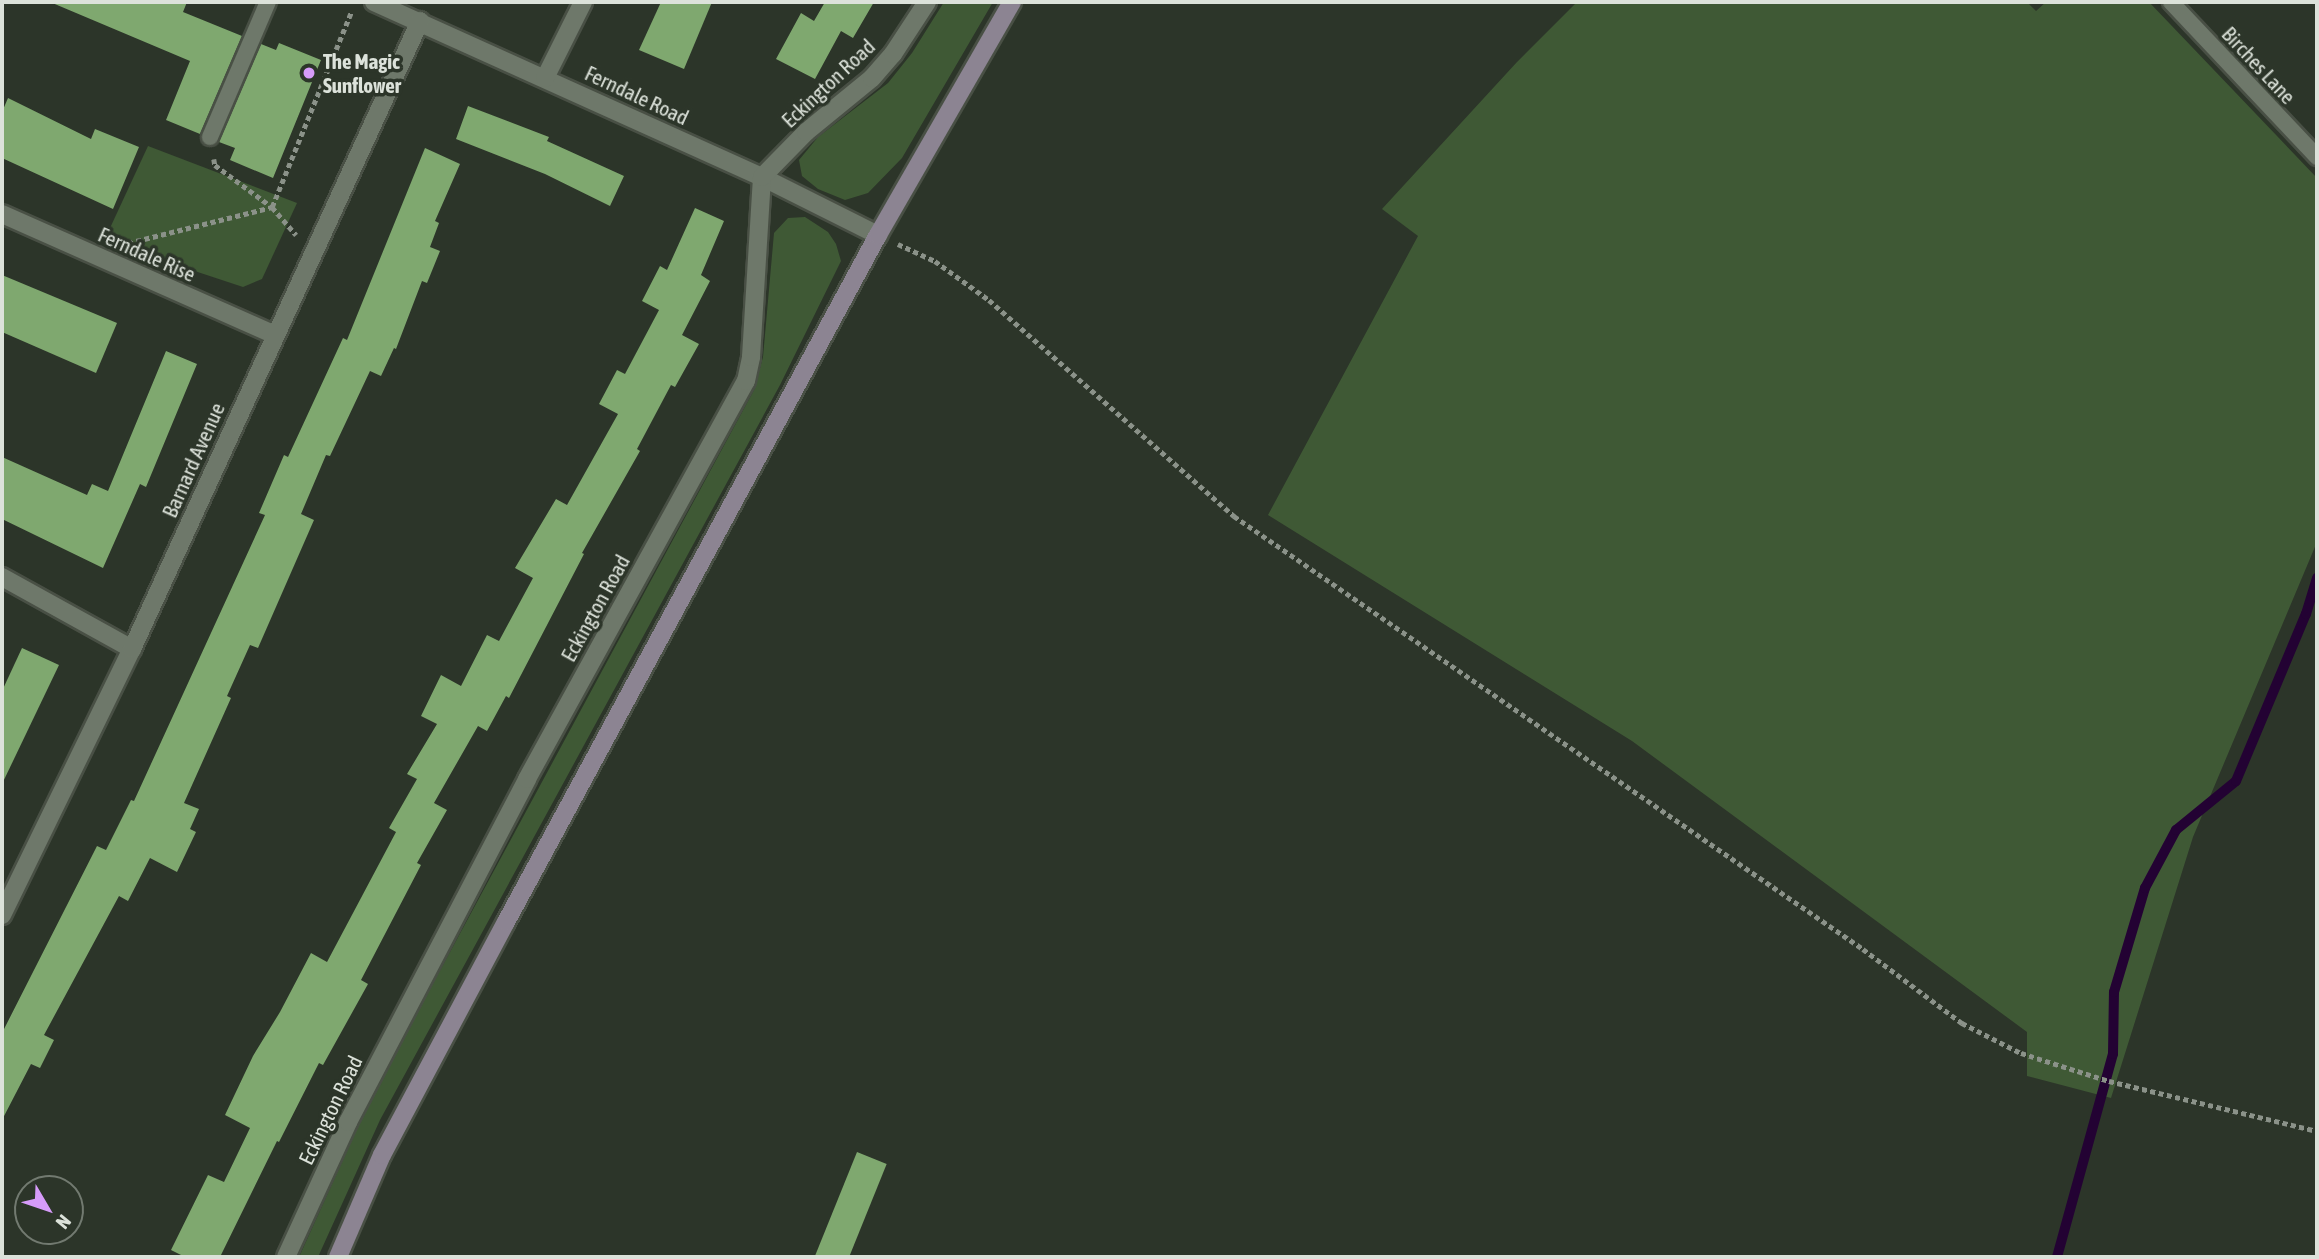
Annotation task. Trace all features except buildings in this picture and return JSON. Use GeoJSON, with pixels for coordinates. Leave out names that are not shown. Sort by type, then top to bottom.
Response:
{"type":"FeatureCollection","features":[{"type":"Feature","properties":{"kind":"main road"},"geometry":{"type":"LineString","coordinates":[[338,1257],[395,1130],[878,234],[1012,2]]}},
{"type":"Feature","properties":{"kind":"street","name":"Ferndale Road"},"geometry":{"type":"LineString","coordinates":[[374,2],[762,177],[878,234]]}},
{"type":"Feature","properties":{"kind":"street"},"geometry":{"type":"LineString","coordinates":[[545,78],[583,2]]}},
{"type":"Feature","properties":{"kind":"street","name":"Eckington Road"},"geometry":{"type":"LineString","coordinates":[[286,1257],[348,1122],[521,792],[746,381],[751,358],[762,177],[806,132],[872,78],[893,54],[927,2]]}},
{"type":"Feature","properties":{"kind":"street","name":"Barnard Avenue"},"geometry":{"type":"LineString","coordinates":[[2,915],[132,649],[420,21]]}},
{"type":"Feature","properties":{"kind":"street","name":"Ferndale Rise"},"geometry":{"type":"LineString","coordinates":[[2,214],[275,335]]}},
{"type":"Feature","properties":{"kind":"street"},"geometry":{"type":"LineString","coordinates":[[2,577],[132,649]]}},
{"type":"Feature","properties":{"kind":"lane"},"geometry":{"type":"LineString","coordinates":[[210,138],[268,2]]}},
{"type":"Feature","properties":{"kind":"lane","name":"Birches Lane"},"geometry":{"type":"LineString","coordinates":[[2171,2],[2317,157]]}},
{"type":"Feature","properties":{"kind":"path"},"geometry":{"type":"LineString","coordinates":[[272,207],[356,2]]}},
{"type":"Feature","properties":{"kind":"path"},"geometry":{"type":"LineString","coordinates":[[210,138],[215,165],[272,207],[312,252]]}},
{"type":"Feature","properties":{"kind":"path"},"geometry":{"type":"LineString","coordinates":[[126,243],[272,207]]}},
{"type":"Feature","properties":{"kind":"path"},"geometry":{"type":"LineString","coordinates":[[878,234],[934,261],[989,300],[1234,516],[1863,949],[1962,1023],[2021,1054],[2109,1081],[2317,1131]]}},
{"type":"Feature","properties":{"kind":"green space"},"geometry":{"type":"Polygon","coordinates":[[[944,2],[993,2],[902,158],[868,193],[845,200],[818,189],[802,176],[799,160],[818,137],[888,83],[912,53],[944,2]]]}},
{"type":"Feature","properties":{"kind":"green space"},"geometry":{"type":"Polygon","coordinates":[[[1577,2],[2027,2],[2036,11],[2046,2],[2149,2],[2317,178],[2317,542],[2193,837],[2111,1098],[2027,1076],[2027,1032],[1632,741],[1268,515],[1418,236],[1382,209],[1517,62],[1577,2]]]}},
{"type":"Feature","properties":{"kind":"green space"},"geometry":{"type":"Polygon","coordinates":[[[148,146],[297,203],[262,279],[243,287],[104,241],[148,146]]]}},
{"type":"Feature","properties":{"kind":"green space"},"geometry":{"type":"Polygon","coordinates":[[[805,217],[828,232],[836,244],[841,261],[780,385],[380,1120],[318,1257],[299,1257],[371,1098],[754,390],[763,357],[774,233],[788,218],[805,217]]]}},
{"type":"Feature","properties":{"kind":"waterway"},"geometry":{"type":"LineString","coordinates":[[2057,1257],[2113,1054],[2114,992],[2145,888],[2176,830],[2236,781],[2306,614],[2317,578]]}},
{"type":"Feature","properties":{"kind":"place","name":"The Magic Sunflower"},"geometry":{"type":"Point","coordinates":[309,73]}}]}
